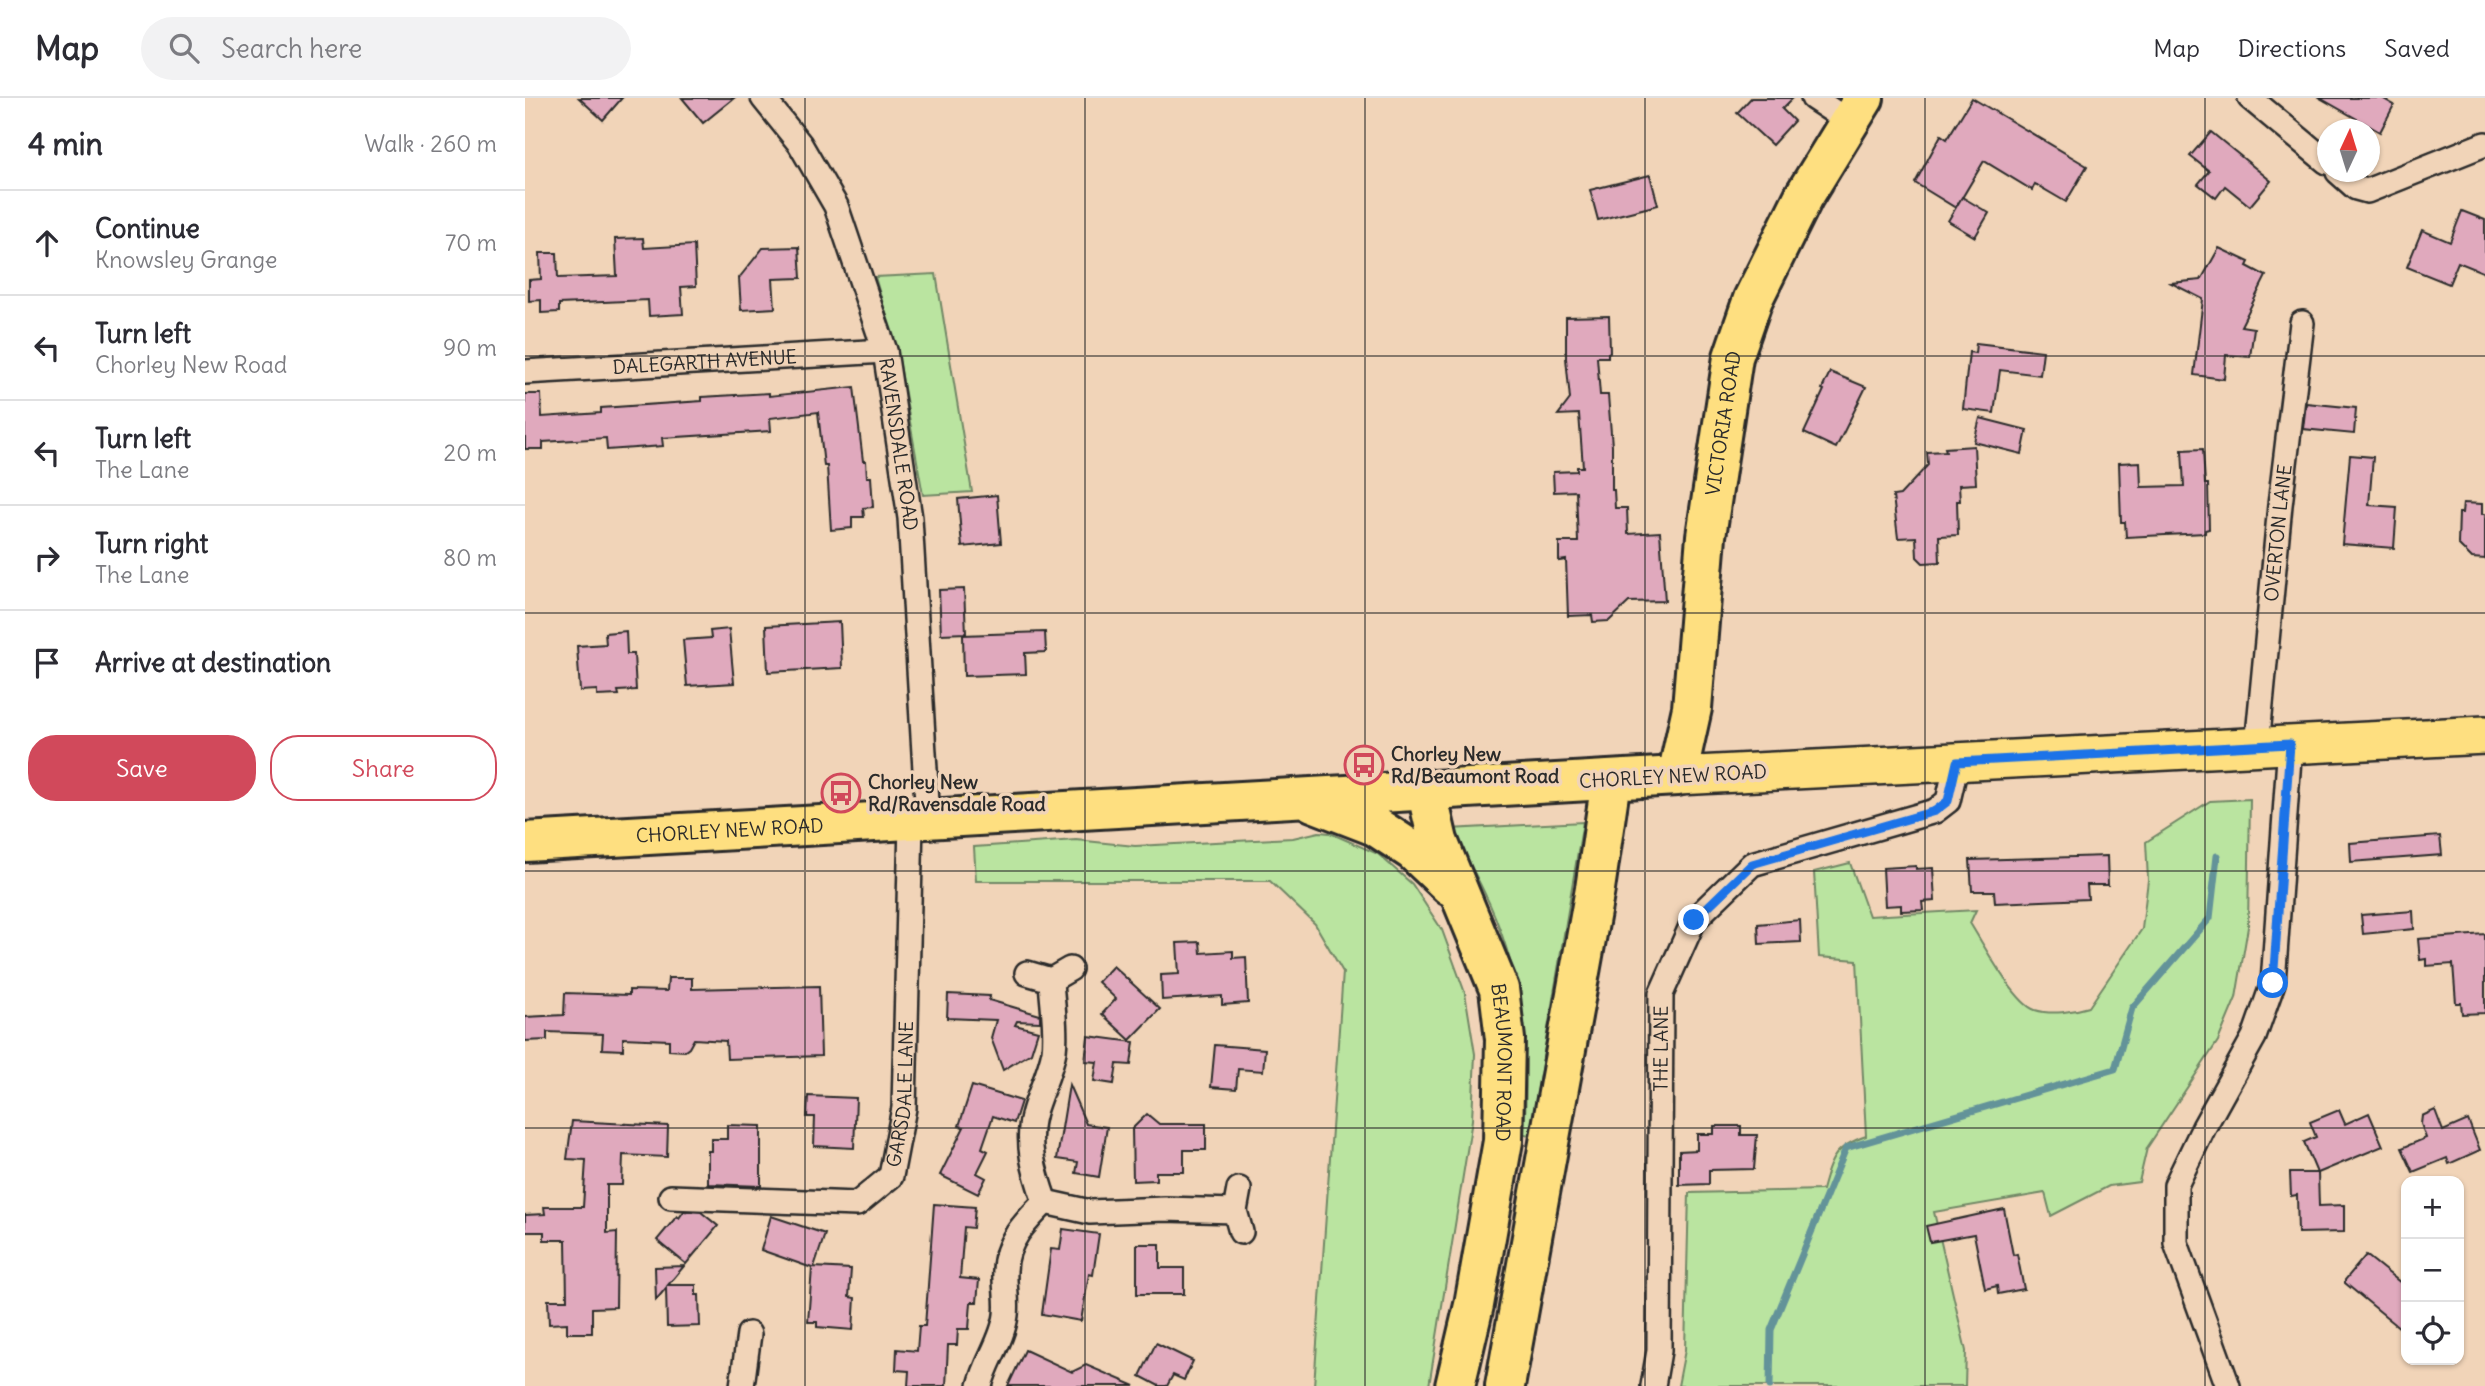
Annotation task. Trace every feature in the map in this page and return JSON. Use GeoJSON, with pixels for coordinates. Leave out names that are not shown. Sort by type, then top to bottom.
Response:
{"type":"FeatureCollection","features":[{"type":"Feature","properties":{"kind":"highway","name":"VICTORIA ROAD"},"geometry":{"type":"LineString","coordinates":[[1677,776],[1692,708],[1706,536],[1733,357],[1749,308],[1766,272],[1804,196],[1856,110]]}},
{"type":"Feature","properties":{"kind":"highway","name":"CHORLEY NEW ROAD"},"geometry":{"type":"LineString","coordinates":[[525,842],[1677,776]]}},
{"type":"Feature","properties":{"kind":"highway"},"geometry":{"type":"LineString","coordinates":[[1505,1386],[1595,889],[1611,780]]}},
{"type":"Feature","properties":{"kind":"highway","name":"BEAUMONT ROAD"},"geometry":{"type":"LineString","coordinates":[[1426,789],[1438,841],[1499,989],[1505,1040],[1503,1141],[1474,1306],[1455,1386]]}},
{"type":"Feature","properties":{"kind":"highway"},"geometry":{"type":"LineString","coordinates":[[1299,797],[1375,826],[1413,851],[1459,895]]}},
{"type":"Feature","properties":{"kind":"main road","name":"CHORLEY NEW ROAD"},"geometry":{"type":"LineString","coordinates":[[1677,776],[2485,735]]}},
{"type":"Feature","properties":{"kind":"street","name":"RAVENSDALE ROAD"},"geometry":{"type":"LineString","coordinates":[[764,98],[800,144],[836,206],[885,351],[911,518],[919,821]]}},
{"type":"Feature","properties":{"kind":"street"},"geometry":{"type":"LineString","coordinates":[[1813,98],[1856,110]]}},
{"type":"Feature","properties":{"kind":"street"},"geometry":{"type":"LineString","coordinates":[[2250,98],[2317,154]]}},
{"type":"Feature","properties":{"kind":"street"},"geometry":{"type":"LineString","coordinates":[[2349,182],[2356,188],[2367,191],[2485,144]]}},
{"type":"Feature","properties":{"kind":"street","name":"OVERTON LANE"},"geometry":{"type":"LineString","coordinates":[[2228,1386],[2176,1243],[2176,1185],[2204,1126],[2254,1037],[2273,983],[2274,745],[2280,505],[2302,323]]}},
{"type":"Feature","properties":{"kind":"street","name":"DALEGARTH AVENUE"},"geometry":{"type":"LineString","coordinates":[[525,372],[885,351]]}},
{"type":"Feature","properties":{"kind":"street","name":"THE LANE"},"geometry":{"type":"LineString","coordinates":[[1653,1386],[1659,1351],[1661,994],[1694,920],[1752,864],[1935,811],[1948,801],[1957,762]]}},
{"type":"Feature","properties":{"kind":"street","name":"GARSDALE LANE"},"geometry":{"type":"LineString","coordinates":[[671,1197],[857,1204],[891,1177],[904,1108],[919,821]]}},
{"type":"Feature","properties":{"kind":"street"},"geometry":{"type":"LineString","coordinates":[[1027,973],[1061,975],[1055,1046],[1050,1073],[1033,1113],[1030,1143],[1035,1174],[1045,1202]]}},
{"type":"Feature","properties":{"kind":"street"},"geometry":{"type":"LineString","coordinates":[[1045,1202],[1090,1212],[1238,1210]]}},
{"type":"Feature","properties":{"kind":"street"},"geometry":{"type":"LineString","coordinates":[[980,1386],[984,1369],[1001,1336],[1006,1314],[1004,1268],[1011,1243],[1025,1222],[1045,1202]]}},
{"type":"Feature","properties":{"kind":"street"},"geometry":{"type":"LineString","coordinates":[[735,1384],[749,1334]]}},
{"type":"Feature","properties":{"kind":"green space"},"geometry":{"type":"Polygon","coordinates":[[[936,274],[972,492],[923,495],[899,360],[875,277],[936,274]]]}},
{"type":"Feature","properties":{"kind":"green space"},"geometry":{"type":"Polygon","coordinates":[[[2250,799],[2248,927],[2236,998],[2218,1041],[2147,1148],[2139,1182],[2109,1186],[2051,1216],[2045,1193],[1934,1212],[1966,1351],[1965,1386],[1678,1386],[1685,1350],[1689,1193],[1822,1190],[1835,1155],[1840,1149],[1866,1136],[1857,960],[1819,957],[1814,872],[1850,863],[1869,916],[1976,910],[1970,923],[2018,997],[2035,1010],[2069,1011],[2089,1007],[2142,929],[2148,880],[2146,842],[2210,801],[2250,799]]]}},
{"type":"Feature","properties":{"kind":"green space"},"geometry":{"type":"Polygon","coordinates":[[[1583,822],[1530,1135],[1524,1134],[1526,1071],[1515,979],[1496,920],[1450,829],[1583,822]]]}},
{"type":"Feature","properties":{"kind":"green space"},"geometry":{"type":"Polygon","coordinates":[[[1319,832],[1330,833],[1378,854],[1412,884],[1442,930],[1465,993],[1475,1054],[1472,1120],[1429,1386],[1314,1386],[1343,972],[1315,924],[1270,881],[976,881],[974,847],[1076,840],[1135,846],[1293,838],[1319,832]]]}},
{"type":"Feature","properties":{"kind":"building"},"geometry":{"type":"Polygon","coordinates":[[[579,98],[622,98],[603,120],[579,98]]]}},
{"type":"Feature","properties":{"kind":"building"},"geometry":{"type":"Polygon","coordinates":[[[682,98],[734,98],[703,123],[682,98]]]}},
{"type":"Feature","properties":{"kind":"building"},"geometry":{"type":"Polygon","coordinates":[[[1751,98],[1793,98],[1782,109],[1794,121],[1772,145],[1737,113],[1751,98]]]}},
{"type":"Feature","properties":{"kind":"building"},"geometry":{"type":"Polygon","coordinates":[[[1972,98],[2087,166],[2066,202],[2035,184],[2032,190],[1984,161],[1956,208],[1915,183],[1941,135],[1947,139],[1972,98]]]}},
{"type":"Feature","properties":{"kind":"building"},"geometry":{"type":"Polygon","coordinates":[[[2320,98],[2382,98],[2394,105],[2380,132],[2380,119],[2357,119],[2320,98]]]}},
{"type":"Feature","properties":{"kind":"building"},"geometry":{"type":"Polygon","coordinates":[[[2211,132],[2271,181],[2250,206],[2225,186],[2216,198],[2198,184],[2209,171],[2190,156],[2211,132]]]}},
{"type":"Feature","properties":{"kind":"building"},"geometry":{"type":"Polygon","coordinates":[[[1650,175],[1658,205],[1598,220],[1590,190],[1650,175]]]}},
{"type":"Feature","properties":{"kind":"building"},"geometry":{"type":"Polygon","coordinates":[[[1962,197],[1989,213],[1975,237],[1948,221],[1962,197]]]}},
{"type":"Feature","properties":{"kind":"building"},"geometry":{"type":"Polygon","coordinates":[[[2462,211],[2485,220],[2485,273],[2458,262],[2449,284],[2407,267],[2422,230],[2450,242],[2462,211]]]}},
{"type":"Feature","properties":{"kind":"building"},"geometry":{"type":"Polygon","coordinates":[[[643,238],[644,248],[694,245],[696,286],[681,287],[683,314],[649,316],[648,300],[559,304],[559,312],[541,313],[541,300],[529,301],[529,280],[541,279],[540,253],[557,253],[558,278],[617,276],[615,239],[643,238]]]}},
{"type":"Feature","properties":{"kind":"building"},"geometry":{"type":"Polygon","coordinates":[[[799,247],[801,278],[773,279],[775,308],[741,310],[739,278],[763,248],[799,247]]]}},
{"type":"Feature","properties":{"kind":"building"},"geometry":{"type":"Polygon","coordinates":[[[2219,248],[2249,262],[2247,266],[2266,276],[2241,326],[2254,328],[2250,357],[2226,355],[2224,379],[2194,375],[2203,299],[2171,283],[2201,280],[2219,248]]]}},
{"type":"Feature","properties":{"kind":"building"},"geometry":{"type":"Polygon","coordinates":[[[1609,316],[1610,352],[1608,357],[1597,357],[1600,395],[1608,395],[1615,508],[1627,508],[1628,534],[1660,532],[1665,601],[1629,602],[1609,621],[1593,622],[1592,615],[1568,616],[1566,560],[1559,561],[1559,542],[1578,542],[1576,491],[1554,492],[1553,472],[1577,471],[1577,467],[1583,467],[1579,414],[1558,415],[1570,399],[1566,317],[1609,316]]]}},
{"type":"Feature","properties":{"kind":"building"},"geometry":{"type":"Polygon","coordinates":[[[1976,343],[2043,351],[2040,375],[2000,370],[1994,413],[1963,409],[1969,352],[1975,353],[1976,343]]]}},
{"type":"Feature","properties":{"kind":"building"},"geometry":{"type":"Polygon","coordinates":[[[1830,372],[1866,387],[1836,448],[1804,433],[1830,372]]]}},
{"type":"Feature","properties":{"kind":"building"},"geometry":{"type":"Polygon","coordinates":[[[854,387],[863,461],[866,461],[867,477],[871,477],[873,507],[863,508],[864,517],[852,517],[852,528],[831,530],[827,466],[824,466],[818,412],[770,418],[771,431],[662,438],[663,446],[607,450],[606,438],[543,442],[543,449],[525,449],[525,394],[541,394],[542,417],[601,413],[601,408],[702,401],[702,397],[769,393],[769,396],[854,387]]]}},
{"type":"Feature","properties":{"kind":"building"},"geometry":{"type":"Polygon","coordinates":[[[2306,403],[2356,408],[2354,434],[2303,429],[2306,403]]]}},
{"type":"Feature","properties":{"kind":"building"},"geometry":{"type":"Polygon","coordinates":[[[1980,418],[2027,430],[2022,454],[1974,442],[1980,418]]]}},
{"type":"Feature","properties":{"kind":"building"},"geometry":{"type":"Polygon","coordinates":[[[1974,446],[1976,484],[1959,485],[1958,535],[1939,536],[1940,562],[1923,563],[1917,557],[1916,537],[1898,538],[1893,496],[1900,495],[1928,465],[1927,452],[1974,446]]]}},
{"type":"Feature","properties":{"kind":"building"},"geometry":{"type":"Polygon","coordinates":[[[2203,449],[2205,484],[2208,484],[2209,529],[2205,530],[2205,533],[2126,537],[2125,522],[2121,522],[2119,463],[2140,462],[2141,487],[2184,486],[2182,450],[2203,449]]]}},
{"type":"Feature","properties":{"kind":"building"},"geometry":{"type":"Polygon","coordinates":[[[2350,455],[2373,457],[2369,505],[2397,507],[2394,548],[2342,544],[2350,455]]]}},
{"type":"Feature","properties":{"kind":"building"},"geometry":{"type":"Polygon","coordinates":[[[997,495],[1001,543],[962,547],[958,499],[997,495]]]}},
{"type":"Feature","properties":{"kind":"building"},"geometry":{"type":"Polygon","coordinates":[[[2463,503],[2482,504],[2482,514],[2485,514],[2485,559],[2472,558],[2458,544],[2459,513],[2462,513],[2463,503]]]}},
{"type":"Feature","properties":{"kind":"building"},"geometry":{"type":"Polygon","coordinates":[[[964,589],[966,633],[941,634],[939,590],[964,589]]]}},
{"type":"Feature","properties":{"kind":"building"},"geometry":{"type":"Polygon","coordinates":[[[840,622],[842,668],[768,672],[766,626],[840,622]]]}},
{"type":"Feature","properties":{"kind":"building"},"geometry":{"type":"Polygon","coordinates":[[[729,629],[734,683],[687,686],[683,640],[711,638],[710,631],[729,629]]]}},
{"type":"Feature","properties":{"kind":"building"},"geometry":{"type":"Polygon","coordinates":[[[626,631],[627,654],[634,654],[636,690],[618,691],[619,695],[597,696],[597,690],[580,691],[577,646],[606,644],[605,633],[626,631]]]}},
{"type":"Feature","properties":{"kind":"building"},"geometry":{"type":"Polygon","coordinates":[[[1045,632],[1046,652],[1025,653],[1026,674],[964,676],[963,635],[1045,632]]]}},
{"type":"Feature","properties":{"kind":"building"},"geometry":{"type":"Polygon","coordinates":[[[2440,836],[2442,855],[2351,862],[2350,843],[2440,836]]]}},
{"type":"Feature","properties":{"kind":"building"},"geometry":{"type":"Polygon","coordinates":[[[2107,856],[2108,885],[2087,885],[2088,899],[1995,903],[1994,891],[1972,891],[1970,860],[2107,856]]]}},
{"type":"Feature","properties":{"kind":"building"},"geometry":{"type":"Polygon","coordinates":[[[1916,866],[1916,869],[1933,868],[1935,901],[1922,902],[1923,910],[1901,911],[1901,905],[1885,906],[1883,868],[1916,866]]]}},
{"type":"Feature","properties":{"kind":"building"},"geometry":{"type":"Polygon","coordinates":[[[2413,911],[2414,929],[2363,934],[2361,915],[2413,911]]]}},
{"type":"Feature","properties":{"kind":"building"},"geometry":{"type":"Polygon","coordinates":[[[1800,920],[1801,942],[1759,944],[1758,924],[1800,920]]]}},
{"type":"Feature","properties":{"kind":"building"},"geometry":{"type":"Polygon","coordinates":[[[2485,934],[2485,1013],[2462,1014],[2461,1003],[2456,1003],[2453,964],[2426,966],[2426,959],[2420,960],[2418,939],[2485,934]]]}},
{"type":"Feature","properties":{"kind":"building"},"geometry":{"type":"Polygon","coordinates":[[[1200,942],[1201,953],[1233,951],[1233,958],[1246,957],[1248,1003],[1222,1005],[1222,996],[1162,1000],[1161,975],[1179,974],[1177,943],[1200,942]]]}},
{"type":"Feature","properties":{"kind":"building"},"geometry":{"type":"Polygon","coordinates":[[[1113,966],[1160,1009],[1130,1040],[1102,1014],[1116,999],[1098,982],[1113,966]]]}},
{"type":"Feature","properties":{"kind":"building"},"geometry":{"type":"Polygon","coordinates":[[[668,978],[692,978],[692,989],[819,986],[821,1056],[727,1059],[726,1041],[694,1039],[685,1051],[669,1050],[669,1040],[623,1038],[623,1050],[602,1049],[603,1034],[547,1032],[547,1040],[525,1041],[525,1017],[564,1015],[565,993],[629,995],[629,990],[667,991],[668,978]]]}},
{"type":"Feature","properties":{"kind":"building"},"geometry":{"type":"Polygon","coordinates":[[[948,994],[990,996],[989,1000],[1040,1015],[1040,1022],[1017,1021],[1015,1025],[1038,1031],[1031,1053],[1003,1070],[991,1038],[996,1020],[947,1018],[948,994]]]}},
{"type":"Feature","properties":{"kind":"building"},"geometry":{"type":"Polygon","coordinates":[[[1088,1036],[1134,1042],[1131,1065],[1117,1064],[1114,1084],[1094,1081],[1097,1062],[1085,1061],[1088,1036]]]}},
{"type":"Feature","properties":{"kind":"building"},"geometry":{"type":"Polygon","coordinates":[[[1215,1045],[1265,1049],[1263,1071],[1238,1069],[1236,1089],[1211,1087],[1215,1045]]]}},
{"type":"Feature","properties":{"kind":"building"},"geometry":{"type":"Polygon","coordinates":[[[1069,1085],[1086,1124],[1107,1127],[1099,1177],[1076,1173],[1078,1162],[1057,1159],[1069,1085]]]}},
{"type":"Feature","properties":{"kind":"building"},"geometry":{"type":"Polygon","coordinates":[[[972,1086],[1021,1101],[1014,1123],[993,1116],[982,1148],[988,1151],[977,1173],[986,1178],[978,1194],[940,1175],[964,1127],[959,1126],[972,1086]]]}},
{"type":"Feature","properties":{"kind":"building"},"geometry":{"type":"Polygon","coordinates":[[[808,1096],[856,1098],[854,1148],[814,1146],[815,1117],[807,1117],[808,1096]]]}},
{"type":"Feature","properties":{"kind":"building"},"geometry":{"type":"Polygon","coordinates":[[[2339,1110],[2345,1124],[2369,1113],[2383,1146],[2318,1173],[2319,1206],[2344,1205],[2344,1232],[2298,1233],[2297,1195],[2291,1196],[2290,1173],[2317,1173],[2304,1142],[2316,1137],[2310,1122],[2339,1110]]]}},
{"type":"Feature","properties":{"kind":"building"},"geometry":{"type":"Polygon","coordinates":[[[2435,1110],[2443,1131],[2468,1120],[2480,1150],[2449,1164],[2447,1158],[2413,1172],[2402,1148],[2426,1138],[2421,1124],[2422,1116],[2435,1110]]]}},
{"type":"Feature","properties":{"kind":"building"},"geometry":{"type":"Polygon","coordinates":[[[1147,1114],[1159,1124],[1206,1124],[1206,1150],[1184,1150],[1184,1172],[1156,1172],[1156,1180],[1133,1181],[1132,1129],[1147,1114]]]}},
{"type":"Feature","properties":{"kind":"building"},"geometry":{"type":"Polygon","coordinates":[[[572,1121],[668,1126],[667,1157],[623,1155],[622,1185],[607,1185],[607,1233],[617,1232],[616,1307],[592,1308],[592,1333],[567,1333],[567,1323],[549,1324],[548,1300],[567,1300],[566,1240],[544,1240],[544,1232],[525,1232],[525,1215],[545,1214],[544,1207],[583,1207],[586,1160],[567,1159],[572,1121]]]}},
{"type":"Feature","properties":{"kind":"building"},"geometry":{"type":"Polygon","coordinates":[[[727,1125],[761,1126],[761,1186],[708,1184],[708,1151],[711,1151],[711,1139],[727,1139],[727,1125]]]}},
{"type":"Feature","properties":{"kind":"building"},"geometry":{"type":"Polygon","coordinates":[[[1714,1126],[1741,1126],[1741,1135],[1757,1135],[1754,1169],[1709,1170],[1709,1184],[1679,1185],[1679,1151],[1697,1150],[1697,1134],[1714,1134],[1714,1126]]]}},
{"type":"Feature","properties":{"kind":"building"},"geometry":{"type":"Polygon","coordinates":[[[934,1204],[975,1207],[973,1228],[964,1227],[960,1278],[979,1280],[977,1302],[971,1302],[969,1329],[958,1329],[957,1345],[948,1345],[946,1386],[908,1386],[909,1371],[896,1370],[897,1349],[917,1351],[919,1326],[925,1326],[934,1204]]]}},
{"type":"Feature","properties":{"kind":"building"},"geometry":{"type":"Polygon","coordinates":[[[2004,1209],[2013,1255],[2017,1254],[2024,1289],[1998,1294],[1997,1286],[1985,1289],[1974,1234],[1930,1242],[1926,1226],[2004,1209]]]}},
{"type":"Feature","properties":{"kind":"building"},"geometry":{"type":"Polygon","coordinates":[[[684,1211],[701,1212],[718,1226],[686,1264],[657,1240],[684,1211]]]}},
{"type":"Feature","properties":{"kind":"building"},"geometry":{"type":"Polygon","coordinates":[[[771,1216],[825,1234],[814,1267],[851,1269],[849,1297],[855,1298],[853,1330],[817,1327],[817,1322],[808,1322],[812,1268],[761,1250],[771,1216]]]}},
{"type":"Feature","properties":{"kind":"building"},"geometry":{"type":"Polygon","coordinates":[[[1063,1229],[1099,1234],[1093,1275],[1089,1274],[1081,1321],[1042,1314],[1051,1249],[1060,1250],[1063,1229]]]}},
{"type":"Feature","properties":{"kind":"building"},"geometry":{"type":"Polygon","coordinates":[[[1137,1244],[1160,1244],[1160,1268],[1184,1268],[1184,1294],[1137,1294],[1137,1244]]]}},
{"type":"Feature","properties":{"kind":"building"},"geometry":{"type":"Polygon","coordinates":[[[2366,1255],[2401,1283],[2401,1329],[2345,1283],[2366,1255]]]}},
{"type":"Feature","properties":{"kind":"building"},"geometry":{"type":"Polygon","coordinates":[[[684,1266],[668,1285],[696,1285],[700,1326],[667,1327],[666,1288],[656,1300],[655,1267],[684,1266]]]}},
{"type":"Feature","properties":{"kind":"building"},"geometry":{"type":"Polygon","coordinates":[[[1156,1343],[1193,1361],[1184,1380],[1173,1375],[1167,1386],[1159,1386],[1140,1376],[1156,1343]]]}},
{"type":"Feature","properties":{"kind":"building"},"geometry":{"type":"Polygon","coordinates":[[[1025,1350],[1072,1372],[1086,1365],[1135,1386],[1008,1386],[1025,1350]]]}},
{"type":"Feature","properties":{"kind":"waterway"},"geometry":{"type":"LineString","coordinates":[[1770,1386],[1771,1330],[1846,1148],[2115,1069],[2132,1008],[2210,918],[2217,856]]}},
{"type":"Feature","properties":{"kind":"place","name":"Chorley New Rd/Beaumont Road"},"geometry":{"type":"Point","coordinates":[1364,765]}},
{"type":"Feature","properties":{"kind":"place","name":"Chorley New Rd/Ravensdale Road"},"geometry":{"type":"Point","coordinates":[841,793]}},
{"type":"Feature","properties":{"kind":"route"},"geometry":{"type":"LineString","coordinates":[[1694,920],[1752,864],[1935,811],[1948,801],[1957,762],[2290,744],[2273,983]]}}]}
